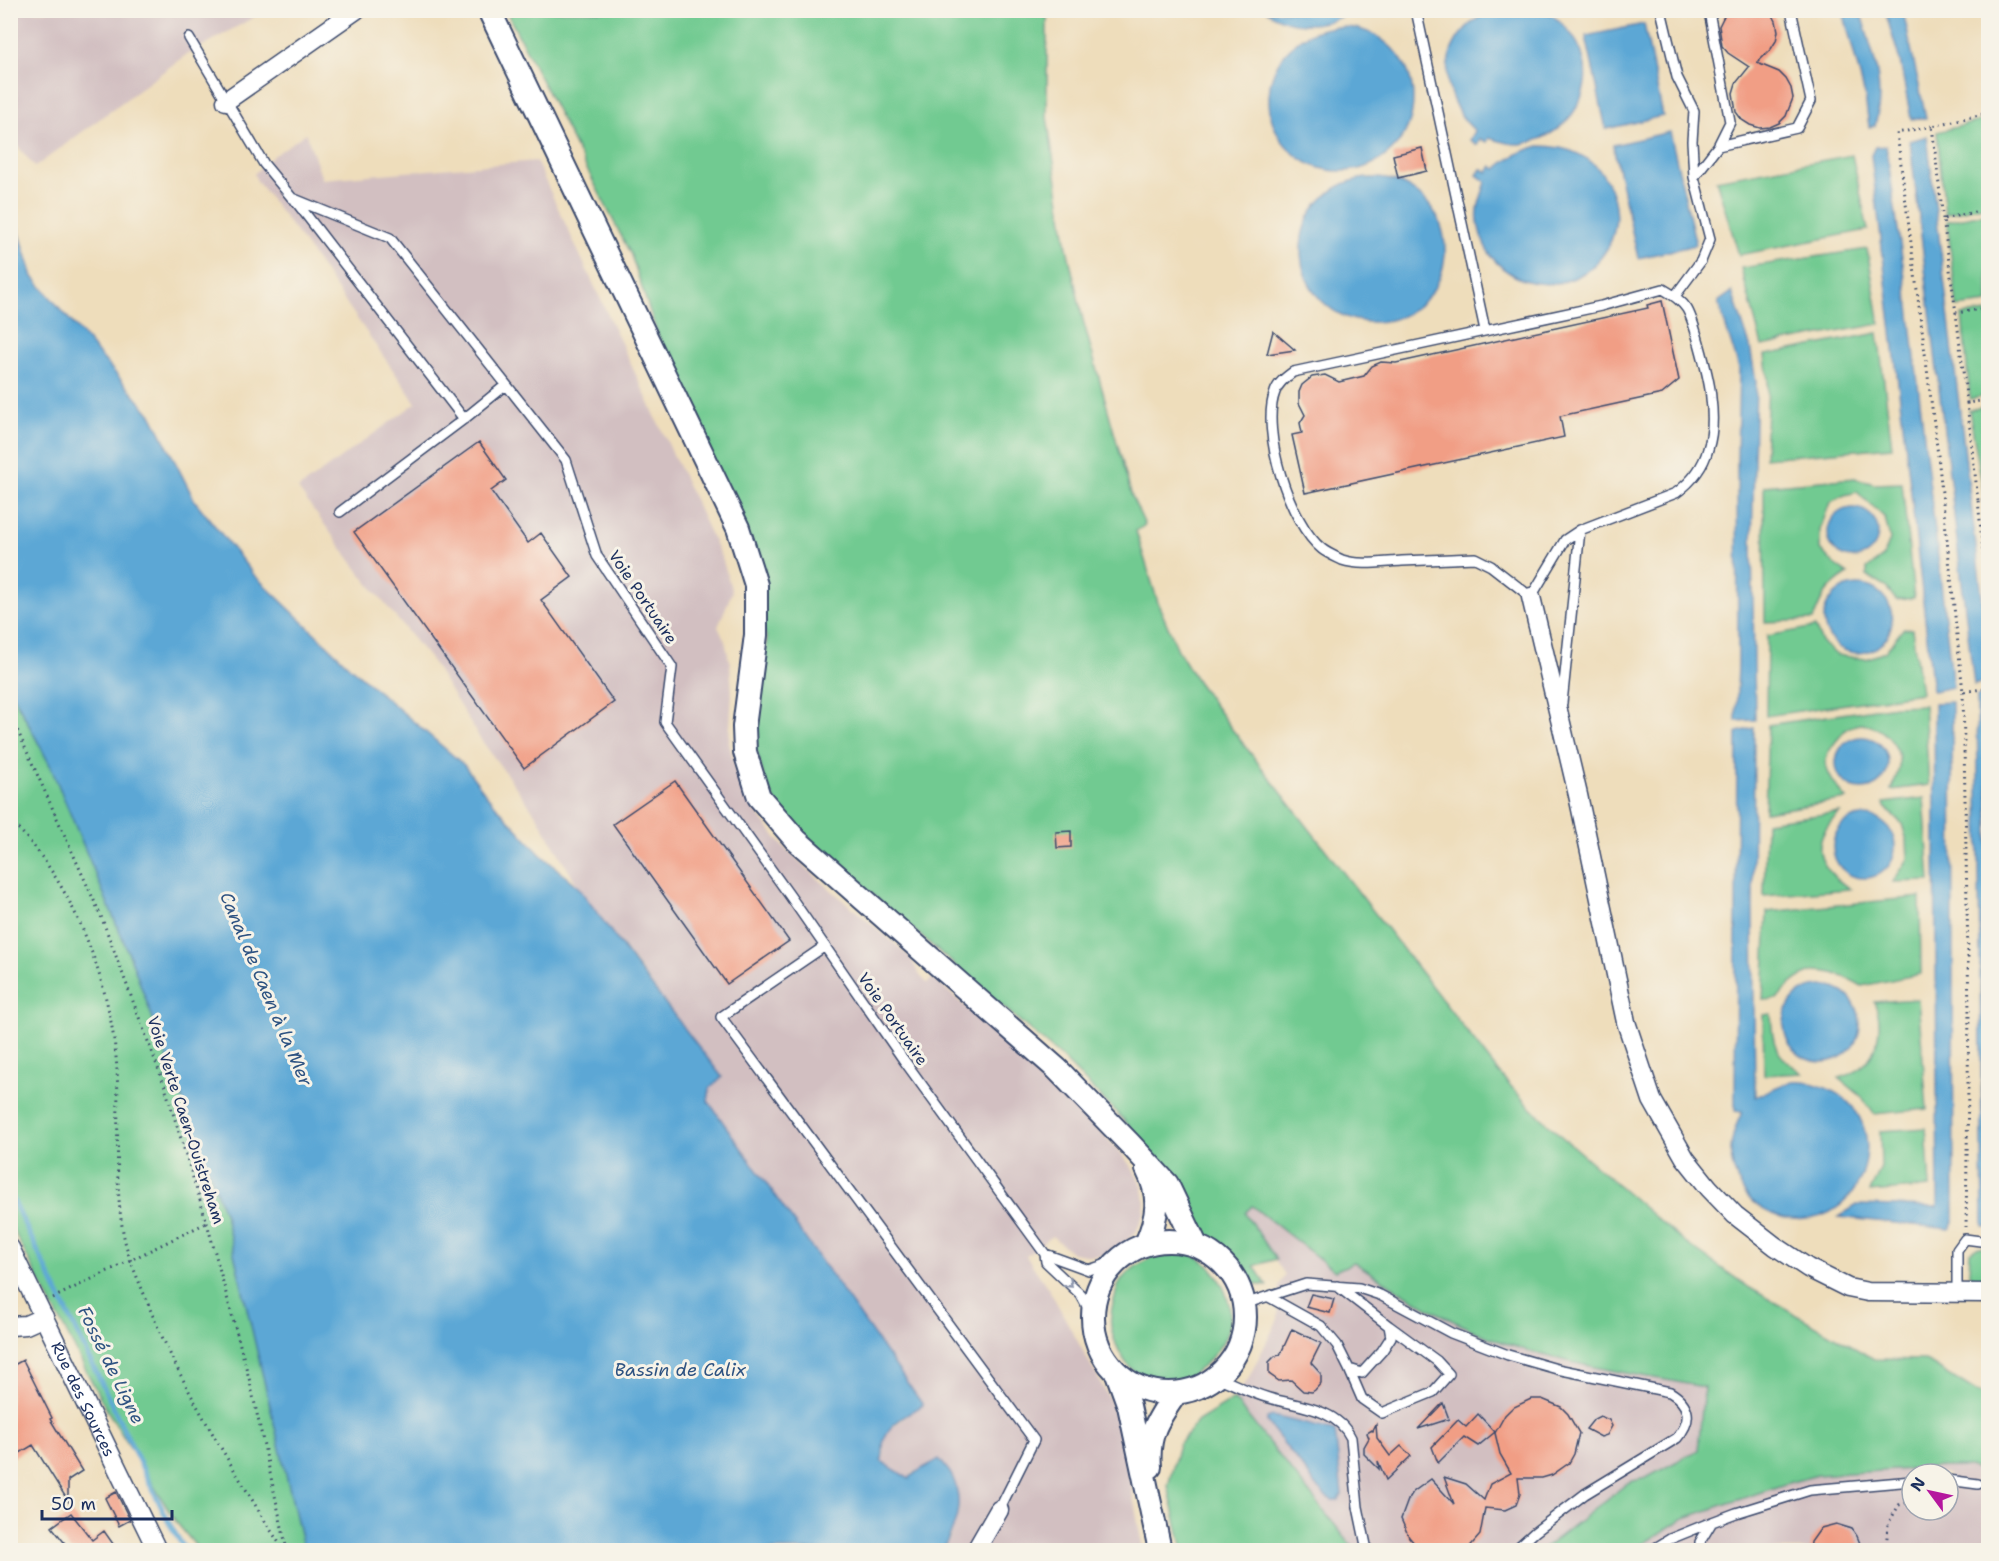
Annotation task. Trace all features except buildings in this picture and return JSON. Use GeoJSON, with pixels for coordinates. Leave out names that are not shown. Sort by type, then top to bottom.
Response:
{"type":"FeatureCollection","features":[{"type":"Feature","properties":{"kind":"street"},"geometry":{"type":"LineString","coordinates":[[226,101],[356,10]]}},
{"type":"Feature","properties":{"kind":"street"},"geometry":{"type":"LineString","coordinates":[[489,10],[738,528],[756,585],[756,635],[744,727],[745,752],[759,798],[796,840],[1057,1069],[1167,1184],[1196,1245]]}},
{"type":"Feature","properties":{"kind":"street"},"geometry":{"type":"LineString","coordinates":[[1531,597],[1578,795],[1626,1022],[1652,1100],[1685,1158],[1709,1188],[1754,1231],[1808,1268],[1848,1288],[1868,1292],[1989,1293]]}},
{"type":"Feature","properties":{"kind":"street"},"geometry":{"type":"LineString","coordinates":[[1139,1154],[1155,1185],[1155,1224],[1146,1244]]}},
{"type":"Feature","properties":{"kind":"street"},"geometry":{"type":"LineString","coordinates":[[1117,1373],[1130,1383],[1160,1393],[1176,1393],[1198,1388],[1216,1377],[1236,1354],[1245,1327],[1244,1304],[1238,1284],[1230,1271],[1209,1252],[1196,1245],[1179,1241],[1146,1244],[1119,1260],[1105,1276],[1096,1295],[1093,1317],[1094,1332],[1099,1347],[1117,1373],[1129,1406],[1159,1543]]}},
{"type":"Feature","properties":{"kind":"street","name":"Rue des Sources"},"geometry":{"type":"LineString","coordinates":[[10,1248],[157,1551]]}},
{"type":"Feature","properties":{"kind":"street"},"geometry":{"type":"LineString","coordinates":[[10,1326],[26,1325],[44,1317]]}},
{"type":"Feature","properties":{"kind":"street"},"geometry":{"type":"LineString","coordinates":[[1159,1543],[1149,1450],[1153,1431],[1161,1414],[1176,1393]]}},
{"type":"Feature","properties":{"kind":"street"},"geometry":{"type":"LineString","coordinates":[[976,1551],[999,1510]]}},
{"type":"Feature","properties":{"kind":"lane"},"geometry":{"type":"LineString","coordinates":[[1416,10],[1485,330]]}},
{"type":"Feature","properties":{"kind":"lane"},"geometry":{"type":"LineString","coordinates":[[1661,10],[1677,77],[1694,111],[1692,141],[1694,177],[1710,239],[1701,261],[1676,296]]}},
{"type":"Feature","properties":{"kind":"lane"},"geometry":{"type":"LineString","coordinates":[[1694,177],[1718,146],[1730,122],[1710,17],[1714,10]]}},
{"type":"Feature","properties":{"kind":"lane"},"geometry":{"type":"LineString","coordinates":[[1718,146],[1797,128],[1811,101],[1791,10]]}},
{"type":"Feature","properties":{"kind":"lane","name":"Voie Portuaire"},"geometry":{"type":"LineString","coordinates":[[189,38],[264,164],[292,198],[390,238],[566,460],[597,556],[672,667],[665,722],[903,1059],[1042,1250],[1046,1262],[1081,1295],[1093,1317]]}},
{"type":"Feature","properties":{"kind":"lane"},"geometry":{"type":"LineString","coordinates":[[292,198],[464,419]]}},
{"type":"Feature","properties":{"kind":"lane"},"geometry":{"type":"LineString","coordinates":[[1663,289],[1676,296],[1687,309],[1693,323],[1711,398],[1709,449],[1700,468],[1690,483],[1676,493],[1580,530],[1565,540],[1531,597],[1475,558],[1370,563],[1343,560],[1322,550],[1296,516],[1274,457],[1271,425],[1274,393],[1281,381],[1293,372],[1601,306],[1663,289]]}},
{"type":"Feature","properties":{"kind":"lane"},"geometry":{"type":"LineString","coordinates":[[340,512],[506,385]]}},
{"type":"Feature","properties":{"kind":"lane"},"geometry":{"type":"LineString","coordinates":[[1560,720],[1580,530]]}},
{"type":"Feature","properties":{"kind":"lane"},"geometry":{"type":"LineString","coordinates":[[825,946],[721,1017],[1034,1440],[999,1510]]}},
{"type":"Feature","properties":{"kind":"lane"},"geometry":{"type":"LineString","coordinates":[[1957,1293],[1958,1250],[1965,1239],[1989,1242]]}},
{"type":"Feature","properties":{"kind":"lane"},"geometry":{"type":"LineString","coordinates":[[1042,1250],[1089,1270],[1119,1260]]}},
{"type":"Feature","properties":{"kind":"lane"},"geometry":{"type":"LineString","coordinates":[[1244,1304],[1306,1284],[1359,1288],[1380,1295],[1451,1333],[1508,1355],[1557,1369],[1670,1392],[1685,1404],[1688,1410],[1686,1420],[1677,1438],[1585,1494],[1535,1532],[1515,1551]]}},
{"type":"Feature","properties":{"kind":"lane"},"geometry":{"type":"LineString","coordinates":[[1269,1297],[1322,1326],[1337,1345],[1362,1399],[1382,1413],[1433,1392],[1449,1374],[1437,1361],[1336,1285]]}},
{"type":"Feature","properties":{"kind":"lane"},"geometry":{"type":"LineString","coordinates":[[1349,1369],[1362,1373],[1391,1337],[1389,1326]]}},
{"type":"Feature","properties":{"kind":"lane"},"geometry":{"type":"LineString","coordinates":[[1216,1377],[1269,1398],[1317,1411],[1347,1429],[1351,1438],[1358,1507],[1367,1551]]}},
{"type":"Feature","properties":{"kind":"lane"},"geometry":{"type":"LineString","coordinates":[[1652,1551],[1670,1539],[1712,1522],[1810,1490],[1900,1482]]}},
{"type":"Feature","properties":{"kind":"lane"},"geometry":{"type":"LineString","coordinates":[[1960,1482],[1979,1486]]}},
{"type":"Feature","properties":{"kind":"lane"},"geometry":{"type":"LineString","coordinates":[[1700,1551],[1700,1542],[1712,1522]]}},
{"type":"Feature","properties":{"kind":"path"},"geometry":{"type":"LineString","coordinates":[[1965,1239],[1969,1012],[1963,692],[1938,455],[1897,133],[1989,113]]}},
{"type":"Feature","properties":{"kind":"path"},"geometry":{"type":"LineString","coordinates":[[1932,126],[1967,403],[1989,603]]}},
{"type":"Feature","properties":{"kind":"path"},"geometry":{"type":"LineString","coordinates":[[1942,219],[1989,209]]}},
{"type":"Feature","properties":{"kind":"path"},"geometry":{"type":"LineString","coordinates":[[1956,313],[1989,308]]}},
{"type":"Feature","properties":{"kind":"path"},"geometry":{"type":"LineString","coordinates":[[1967,403],[1989,400]]}},
{"type":"Feature","properties":{"kind":"path"},"geometry":{"type":"LineString","coordinates":[[1978,500],[1989,499]]}},
{"type":"Feature","properties":{"kind":"path"},"geometry":{"type":"LineString","coordinates":[[1963,692],[1989,688]]}},
{"type":"Feature","properties":{"kind":"path","name":"Voie Verte Caen-Ouistreham"},"geometry":{"type":"LineString","coordinates":[[10,714],[101,916],[164,1084],[207,1223],[250,1382],[285,1551]]}},
{"type":"Feature","properties":{"kind":"path"},"geometry":{"type":"LineString","coordinates":[[10,820],[34,846],[50,869],[76,916],[99,975],[109,1010],[117,1069],[120,1211],[130,1261],[170,1355],[196,1405],[285,1551]]}},
{"type":"Feature","properties":{"kind":"path"},"geometry":{"type":"LineString","coordinates":[[54,1298],[207,1223]]}},
{"type":"Feature","properties":{"kind":"path"},"geometry":{"type":"LineString","coordinates":[[1886,1551],[1888,1524],[1900,1505]]}},
{"type":"Feature","properties":{"kind":"shaded area"},"geometry":{"type":"Polygon","coordinates":[[[10,11],[265,11],[183,57],[35,167],[11,138],[10,11]]]}},
{"type":"Feature","properties":{"kind":"shaded area"},"geometry":{"type":"Polygon","coordinates":[[[306,133],[322,179],[536,161],[723,561],[732,592],[718,627],[725,641],[730,664],[732,693],[729,742],[737,776],[753,808],[782,845],[910,957],[927,983],[933,978],[1074,1102],[1134,1171],[1143,1188],[1144,1214],[1136,1232],[1124,1243],[1104,1255],[1092,1256],[1072,1253],[1052,1236],[1026,1256],[1050,1291],[1110,1400],[1122,1438],[1143,1550],[942,1550],[950,1538],[959,1510],[953,1477],[939,1459],[924,1469],[913,1472],[909,1479],[881,1461],[884,1456],[884,1440],[888,1431],[922,1404],[707,1100],[710,1088],[722,1077],[579,888],[537,816],[479,737],[433,663],[364,578],[298,489],[416,403],[254,174],[272,157],[306,133]]]}},
{"type":"Feature","properties":{"kind":"shaded area"},"geometry":{"type":"Polygon","coordinates":[[[1251,1206],[1334,1271],[1354,1262],[1426,1308],[1487,1336],[1557,1358],[1704,1387],[1698,1450],[1646,1478],[1629,1482],[1542,1550],[1355,1550],[1234,1399],[1247,1381],[1278,1319],[1279,1286],[1285,1275],[1245,1213],[1251,1206]]]}},
{"type":"Feature","properties":{"kind":"shaded area"},"geometry":{"type":"Polygon","coordinates":[[[1960,1467],[1988,1473],[1988,1550],[1633,1550],[1682,1519],[1818,1475],[1900,1469],[1900,1522],[1960,1522],[1960,1467]]]}},
{"type":"Feature","properties":{"kind":"green space"},"geometry":{"type":"Polygon","coordinates":[[[506,11],[1047,11],[1047,117],[1067,248],[1083,320],[1132,497],[1145,525],[1136,531],[1159,606],[1178,650],[1197,681],[1499,1073],[1526,1103],[1684,1242],[1750,1288],[1874,1359],[1925,1360],[1976,1392],[1988,1395],[1988,1473],[1960,1467],[1960,1462],[1900,1462],[1900,1470],[1818,1475],[1682,1519],[1633,1550],[1542,1550],[1629,1482],[1646,1478],[1698,1450],[1704,1387],[1566,1361],[1486,1336],[1434,1311],[1354,1262],[1335,1271],[1252,1206],[1245,1213],[1276,1259],[1254,1266],[1267,1286],[1253,1284],[1242,1275],[1227,1255],[1200,1232],[1159,1163],[1123,1119],[1059,1055],[805,836],[777,804],[765,782],[753,739],[767,639],[664,354],[631,255],[506,11]]]}},
{"type":"Feature","properties":{"kind":"green space"},"geometry":{"type":"Polygon","coordinates":[[[1988,119],[1988,205],[1945,214],[1937,132],[1988,119]]]}},
{"type":"Feature","properties":{"kind":"green space"},"geometry":{"type":"Polygon","coordinates":[[[1852,155],[1868,230],[1739,255],[1716,180],[1852,155]]]}},
{"type":"Feature","properties":{"kind":"green space"},"geometry":{"type":"Polygon","coordinates":[[[1988,213],[1988,303],[1957,307],[1947,221],[1988,213]]]}},
{"type":"Feature","properties":{"kind":"green space"},"geometry":{"type":"Polygon","coordinates":[[[1867,249],[1880,324],[1762,346],[1741,268],[1867,249]]]}},
{"type":"Feature","properties":{"kind":"green space"},"geometry":{"type":"Polygon","coordinates":[[[1988,312],[1988,396],[1970,399],[1962,315],[1988,312]]]}},
{"type":"Feature","properties":{"kind":"green space"},"geometry":{"type":"Polygon","coordinates":[[[1878,333],[1892,447],[1765,458],[1768,381],[1765,355],[1878,333]]]}},
{"type":"Feature","properties":{"kind":"green space"},"geometry":{"type":"Polygon","coordinates":[[[1988,406],[1988,494],[1984,495],[1969,410],[1988,406]]]}},
{"type":"Feature","properties":{"kind":"green space"},"geometry":{"type":"Polygon","coordinates":[[[1855,478],[1874,484],[1902,483],[1914,598],[1896,600],[1886,587],[1867,576],[1867,569],[1884,556],[1890,539],[1885,518],[1857,492],[1830,502],[1820,530],[1820,549],[1834,564],[1848,574],[1826,593],[1813,620],[1765,622],[1764,486],[1855,478]]]}},
{"type":"Feature","properties":{"kind":"green space"},"geometry":{"type":"Polygon","coordinates":[[[1815,627],[1823,644],[1837,655],[1866,659],[1885,652],[1903,629],[1912,629],[1921,693],[1766,716],[1767,636],[1815,627]]]}},
{"type":"Feature","properties":{"kind":"green space"},"geometry":{"type":"Polygon","coordinates":[[[10,690],[50,765],[131,959],[225,1215],[304,1550],[199,1550],[176,1522],[105,1407],[11,1226],[10,690]]]}},
{"type":"Feature","properties":{"kind":"green space"},"geometry":{"type":"Polygon","coordinates":[[[1924,705],[1929,785],[1891,790],[1899,767],[1894,744],[1876,728],[1859,724],[1847,728],[1828,752],[1826,762],[1835,785],[1847,799],[1765,812],[1768,725],[1895,706],[1924,705]]]}},
{"type":"Feature","properties":{"kind":"green space"},"geometry":{"type":"Polygon","coordinates":[[[1924,798],[1930,881],[1893,882],[1908,859],[1907,841],[1902,824],[1885,807],[1884,803],[1924,798]]]}},
{"type":"Feature","properties":{"kind":"green space"},"geometry":{"type":"Polygon","coordinates":[[[1840,812],[1823,834],[1820,854],[1830,872],[1850,889],[1764,896],[1766,822],[1840,812]]]}},
{"type":"Feature","properties":{"kind":"green space"},"geometry":{"type":"Polygon","coordinates":[[[1920,897],[1921,974],[1862,986],[1837,974],[1816,972],[1797,979],[1777,999],[1763,1000],[1767,912],[1920,897]]]}},
{"type":"Feature","properties":{"kind":"green space"},"geometry":{"type":"Polygon","coordinates":[[[1918,999],[1927,1109],[1874,1114],[1861,1096],[1839,1078],[1859,1070],[1876,1046],[1879,1019],[1874,1002],[1918,999]]]}},
{"type":"Feature","properties":{"kind":"green space"},"geometry":{"type":"Polygon","coordinates":[[[1771,1014],[1774,1042],[1780,1055],[1802,1073],[1764,1075],[1763,1015],[1771,1014]]]}},
{"type":"Feature","properties":{"kind":"green space"},"geometry":{"type":"Polygon","coordinates":[[[1926,1128],[1930,1187],[1870,1192],[1881,1167],[1880,1131],[1926,1128]]]}},
{"type":"Feature","properties":{"kind":"green space"},"geometry":{"type":"Polygon","coordinates":[[[1977,1247],[1988,1247],[1988,1283],[1976,1283],[1969,1272],[1970,1252],[1977,1247]]]}},
{"type":"Feature","properties":{"kind":"green space"},"geometry":{"type":"Polygon","coordinates":[[[1182,1251],[1206,1263],[1218,1277],[1229,1303],[1229,1326],[1216,1352],[1194,1373],[1179,1381],[1165,1384],[1152,1382],[1129,1367],[1120,1353],[1111,1327],[1113,1304],[1121,1281],[1135,1267],[1154,1257],[1182,1251]]]}},
{"type":"Feature","properties":{"kind":"green space"},"geometry":{"type":"Polygon","coordinates":[[[1234,1399],[1355,1550],[1183,1550],[1168,1486],[1179,1444],[1198,1421],[1234,1399]]]}},
{"type":"Feature","properties":{"kind":"water"},"geometry":{"type":"Polygon","coordinates":[[[1525,9],[1546,12],[1565,27],[1578,44],[1584,62],[1585,81],[1581,99],[1572,115],[1558,128],[1541,138],[1517,144],[1489,138],[1487,142],[1480,139],[1477,145],[1470,140],[1475,131],[1462,116],[1453,100],[1448,83],[1448,66],[1452,49],[1460,35],[1473,21],[1491,11],[1525,9]]]}},
{"type":"Feature","properties":{"kind":"water"},"geometry":{"type":"Polygon","coordinates":[[[1267,11],[1350,11],[1331,21],[1308,24],[1286,21],[1267,11]]]}},
{"type":"Feature","properties":{"kind":"water"},"geometry":{"type":"Polygon","coordinates":[[[1843,11],[1860,11],[1873,54],[1879,96],[1875,126],[1869,127],[1865,96],[1843,11]]]}},
{"type":"Feature","properties":{"kind":"water"},"geometry":{"type":"Polygon","coordinates":[[[1885,11],[1903,11],[1926,118],[1911,119],[1900,61],[1885,11]]]}},
{"type":"Feature","properties":{"kind":"water"},"geometry":{"type":"Polygon","coordinates":[[[1644,24],[1663,116],[1606,129],[1586,36],[1644,24]]]}},
{"type":"Feature","properties":{"kind":"water"},"geometry":{"type":"Polygon","coordinates":[[[1341,27],[1369,32],[1392,48],[1408,71],[1413,99],[1408,127],[1392,150],[1369,166],[1341,171],[1313,166],[1290,150],[1274,127],[1269,99],[1274,71],[1290,48],[1313,32],[1341,27]]]}},
{"type":"Feature","properties":{"kind":"water"},"geometry":{"type":"Polygon","coordinates":[[[1670,132],[1696,245],[1638,258],[1613,145],[1670,132]]]}},
{"type":"Feature","properties":{"kind":"water"},"geometry":{"type":"Polygon","coordinates":[[[1927,136],[1988,647],[1988,681],[1974,685],[1910,141],[1927,136]]]}},
{"type":"Feature","properties":{"kind":"water"},"geometry":{"type":"Polygon","coordinates":[[[1539,146],[1569,150],[1595,165],[1611,190],[1616,214],[1612,239],[1593,266],[1574,278],[1554,283],[1533,282],[1513,275],[1497,263],[1484,244],[1478,221],[1479,206],[1486,182],[1477,175],[1481,169],[1488,172],[1492,166],[1496,169],[1516,155],[1539,146]]]}},
{"type":"Feature","properties":{"kind":"water"},"geometry":{"type":"Polygon","coordinates":[[[1886,146],[1909,306],[1953,687],[1933,691],[1871,155],[1875,147],[1886,146]]]}},
{"type":"Feature","properties":{"kind":"water"},"geometry":{"type":"Polygon","coordinates":[[[1373,178],[1401,183],[1424,199],[1440,222],[1445,250],[1440,278],[1424,301],[1401,317],[1373,322],[1345,317],[1322,301],[1306,278],[1301,250],[1306,222],[1322,199],[1345,183],[1373,178]]]}},
{"type":"Feature","properties":{"kind":"water"},"geometry":{"type":"Polygon","coordinates":[[[11,205],[33,277],[152,416],[195,501],[254,575],[350,667],[464,765],[487,796],[540,854],[579,888],[722,1077],[710,1088],[708,1101],[923,1405],[891,1427],[884,1440],[881,1461],[909,1479],[939,1459],[950,1473],[956,1488],[958,1506],[955,1524],[942,1550],[304,1550],[225,1215],[131,959],[50,765],[11,690],[11,205]]]}},
{"type":"Feature","properties":{"kind":"water"},"geometry":{"type":"Polygon","coordinates":[[[1732,292],[1750,346],[1756,382],[1752,544],[1755,720],[1736,721],[1739,368],[1718,302],[1732,292]]]}},
{"type":"Feature","properties":{"kind":"water"},"geometry":{"type":"Polygon","coordinates":[[[1848,508],[1858,508],[1871,515],[1878,528],[1878,538],[1871,551],[1858,558],[1848,558],[1839,554],[1832,547],[1828,538],[1828,528],[1832,519],[1839,512],[1848,508]]]}},
{"type":"Feature","properties":{"kind":"water"},"geometry":{"type":"Polygon","coordinates":[[[1858,585],[1871,587],[1882,595],[1890,606],[1892,619],[1890,632],[1882,643],[1871,651],[1858,653],[1845,651],[1834,643],[1826,632],[1824,619],[1826,606],[1834,595],[1845,587],[1858,585]]]}},
{"type":"Feature","properties":{"kind":"water"},"geometry":{"type":"Polygon","coordinates":[[[1988,694],[1988,1227],[1983,1227],[1977,696],[1988,694]]]}},
{"type":"Feature","properties":{"kind":"water"},"geometry":{"type":"Polygon","coordinates":[[[1952,702],[1954,1222],[1950,1229],[1838,1217],[1857,1205],[1938,1207],[1934,703],[1952,702]]]}},
{"type":"Feature","properties":{"kind":"water"},"geometry":{"type":"Polygon","coordinates":[[[1754,728],[1755,1097],[1792,1082],[1810,1083],[1828,1089],[1849,1104],[1862,1123],[1867,1145],[1864,1168],[1855,1189],[1839,1206],[1818,1217],[1785,1218],[1758,1206],[1743,1190],[1732,1160],[1734,1132],[1742,1112],[1735,1111],[1737,732],[1754,728]]]}},
{"type":"Feature","properties":{"kind":"water"},"geometry":{"type":"Polygon","coordinates":[[[1862,737],[1876,741],[1884,749],[1888,763],[1884,777],[1876,785],[1862,789],[1848,785],[1840,777],[1836,763],[1840,749],[1848,741],[1862,737]]]}},
{"type":"Feature","properties":{"kind":"water"},"geometry":{"type":"Polygon","coordinates":[[[1858,816],[1870,816],[1886,825],[1893,835],[1895,847],[1893,859],[1886,869],[1870,878],[1858,878],[1847,873],[1838,864],[1833,853],[1833,841],[1838,830],[1847,821],[1858,816]]]}},
{"type":"Feature","properties":{"kind":"water"},"geometry":{"type":"Polygon","coordinates":[[[1822,986],[1836,989],[1849,997],[1857,1010],[1860,1024],[1857,1038],[1849,1051],[1836,1059],[1822,1062],[1808,1059],[1795,1051],[1787,1038],[1784,1024],[1787,1010],[1795,997],[1808,989],[1822,986]]]}},
{"type":"Feature","properties":{"kind":"water"},"geometry":{"type":"Polygon","coordinates":[[[1273,1416],[1335,1431],[1342,1495],[1339,1500],[1332,1500],[1325,1496],[1267,1422],[1267,1418],[1273,1416]]]}},
{"type":"Feature","properties":{"kind":"waterway","name":"Fossé de Ligne"},"geometry":{"type":"LineString","coordinates":[[10,1194],[169,1523],[185,1550]]}},
{"type":"Feature","properties":{"kind":"water label","name":"Canal de Caen à la Mer"},"geometry":{"type":"Point","coordinates":[266,989]}},
{"type":"Feature","properties":{"kind":"water label","name":"Bassin de Calix"},"geometry":{"type":"Point","coordinates":[680,1370]}}]}
